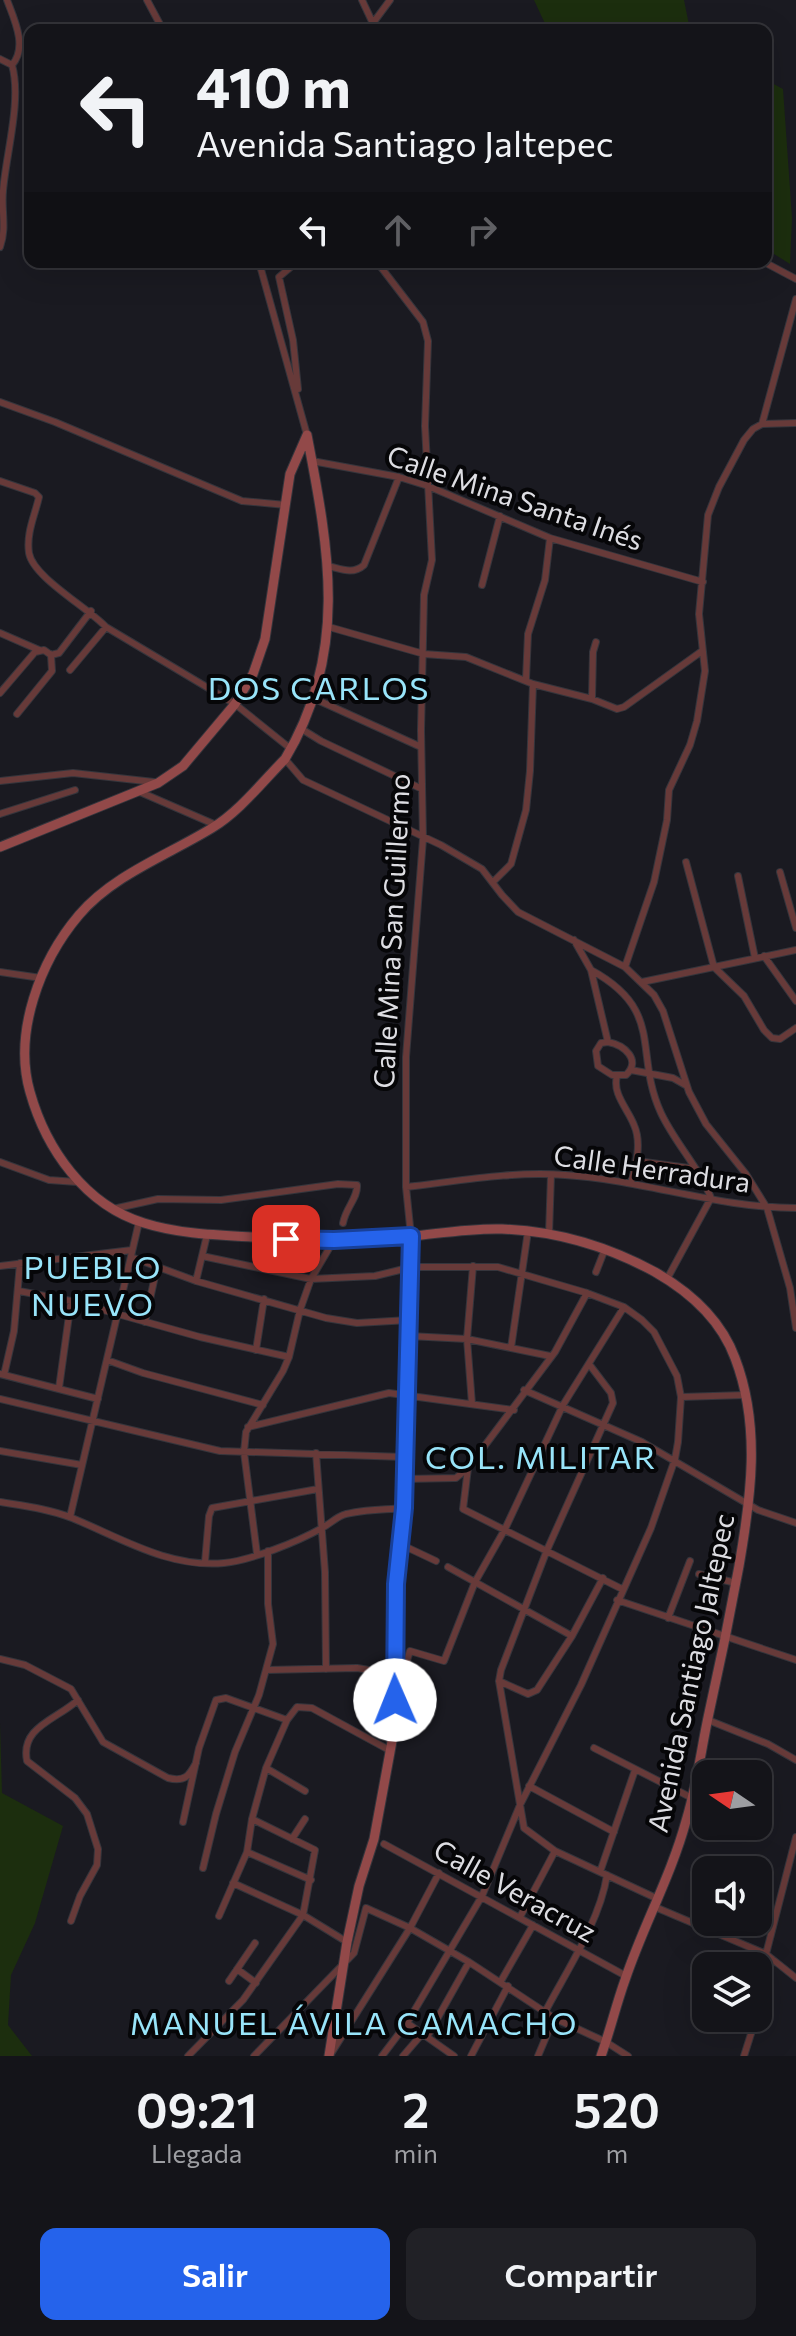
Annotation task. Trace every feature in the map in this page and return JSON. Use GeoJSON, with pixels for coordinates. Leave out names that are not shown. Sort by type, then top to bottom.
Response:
{"type":"FeatureCollection","features":[{"type":"Feature","properties":{"kind":"street"},"geometry":{"type":"LineString","coordinates":[[7,0],[19,46],[18,59],[12,65]]}},
{"type":"Feature","properties":{"kind":"street"},"geometry":{"type":"LineString","coordinates":[[147,0],[160,24]]}},
{"type":"Feature","properties":{"kind":"street"},"geometry":{"type":"LineString","coordinates":[[362,0],[373,24]]}},
{"type":"Feature","properties":{"kind":"street"},"geometry":{"type":"LineString","coordinates":[[375,24],[390,0]]}},
{"type":"Feature","properties":{"kind":"street"},"geometry":{"type":"LineString","coordinates":[[0,59],[12,65],[15,75],[2,194],[5,235],[0,247]]}},
{"type":"Feature","properties":{"kind":"street"},"geometry":{"type":"LineString","coordinates":[[772,266],[796,279]]}},
{"type":"Feature","properties":{"kind":"street"},"geometry":{"type":"LineString","coordinates":[[0,847],[140,792],[183,766],[235,704],[253,674],[265,639],[290,474],[307,435],[261,268]]}},
{"type":"Feature","properties":{"kind":"street"},"geometry":{"type":"LineString","coordinates":[[290,268],[279,277],[293,340],[299,400]]}},
{"type":"Feature","properties":{"kind":"street","name":"Calle Mina San Guillermo"},"geometry":{"type":"LineString","coordinates":[[382,268],[423,322],[428,341],[425,426],[432,560],[424,595],[423,839],[406,1057],[406,1187],[411,1236]]}},
{"type":"Feature","properties":{"kind":"street"},"geometry":{"type":"LineString","coordinates":[[762,424],[796,299]]}},
{"type":"Feature","properties":{"kind":"street"},"geometry":{"type":"LineString","coordinates":[[0,402],[242,501],[286,505]]}},
{"type":"Feature","properties":{"kind":"street"},"geometry":{"type":"LineString","coordinates":[[625,967],[654,882],[667,820],[669,790],[690,745],[697,721],[705,671],[699,614],[708,515],[719,487],[753,429],[762,424],[796,423]]}},
{"type":"Feature","properties":{"kind":"street","name":"Avenida Santiago Jaltepec"},"geometry":{"type":"LineString","coordinates":[[307,435],[328,566],[329,627],[319,683],[313,698],[285,759],[216,825],[119,881],[80,913],[41,978],[27,1033],[25,1062],[28,1085],[43,1128],[77,1182],[113,1209],[139,1222],[207,1235],[334,1240],[479,1229],[549,1234],[606,1249],[667,1279],[704,1307],[735,1356],[745,1395],[752,1454],[749,1505],[736,1583],[700,1760]]}},
{"type":"Feature","properties":{"kind":"street","name":"Calle Mina Santa Inés"},"geometry":{"type":"LineString","coordinates":[[312,461],[399,477],[428,486],[550,538],[703,582]]}},
{"type":"Feature","properties":{"kind":"street"},"geometry":{"type":"LineString","coordinates":[[328,566],[349,571],[359,570],[364,565],[399,477]]}},
{"type":"Feature","properties":{"kind":"street"},"geometry":{"type":"LineString","coordinates":[[0,481],[39,497],[29,534],[29,555],[41,574],[91,611],[106,627],[235,704],[291,749]]}},
{"type":"Feature","properties":{"kind":"street"},"geometry":{"type":"LineString","coordinates":[[482,585],[500,516]]}},
{"type":"Feature","properties":{"kind":"street"},"geometry":{"type":"LineString","coordinates":[[526,679],[528,634],[545,580],[550,538]]}},
{"type":"Feature","properties":{"kind":"street"},"geometry":{"type":"LineString","coordinates":[[0,633],[51,655],[59,653],[91,611]]}},
{"type":"Feature","properties":{"kind":"street"},"geometry":{"type":"LineString","coordinates":[[70,670],[106,627]]}},
{"type":"Feature","properties":{"kind":"street"},"geometry":{"type":"LineString","coordinates":[[329,627],[424,654],[466,657],[533,684],[592,699],[617,709],[702,651]]}},
{"type":"Feature","properties":{"kind":"street"},"geometry":{"type":"LineString","coordinates":[[592,699],[596,642]]}},
{"type":"Feature","properties":{"kind":"street"},"geometry":{"type":"LineString","coordinates":[[0,693],[39,650]]}},
{"type":"Feature","properties":{"kind":"street"},"geometry":{"type":"LineString","coordinates":[[17,714],[52,671],[51,655]]}},
{"type":"Feature","properties":{"kind":"street"},"geometry":{"type":"LineString","coordinates":[[493,882],[511,864],[526,810],[533,684]]}},
{"type":"Feature","properties":{"kind":"street"},"geometry":{"type":"LineString","coordinates":[[313,698],[421,747]]}},
{"type":"Feature","properties":{"kind":"street"},"geometry":{"type":"LineString","coordinates":[[299,728],[422,789]]}},
{"type":"Feature","properties":{"kind":"street"},"geometry":{"type":"LineString","coordinates":[[285,759],[303,780],[441,845],[482,869],[518,912],[625,967],[654,995],[663,1011],[687,1086],[706,1124],[746,1174],[767,1208],[790,1288],[796,1328]]}},
{"type":"Feature","properties":{"kind":"street"},"geometry":{"type":"LineString","coordinates":[[0,781],[73,773],[158,783]]}},
{"type":"Feature","properties":{"kind":"street"},"geometry":{"type":"LineString","coordinates":[[0,814],[75,790]]}},
{"type":"Feature","properties":{"kind":"street"},"geometry":{"type":"LineString","coordinates":[[140,792],[216,825]]}},
{"type":"Feature","properties":{"kind":"street"},"geometry":{"type":"LineString","coordinates":[[686,862],[714,967],[744,996],[772,1038],[780,1039],[796,1028]]}},
{"type":"Feature","properties":{"kind":"street"},"geometry":{"type":"LineString","coordinates":[[780,872],[796,928]]}},
{"type":"Feature","properties":{"kind":"street"},"geometry":{"type":"LineString","coordinates":[[738,876],[755,958]]}},
{"type":"Feature","properties":{"kind":"street"},"geometry":{"type":"LineString","coordinates":[[574,940],[591,970],[608,1042]]}},
{"type":"Feature","properties":{"kind":"street"},"geometry":{"type":"LineString","coordinates":[[642,982],[796,950]]}},
{"type":"Feature","properties":{"kind":"street"},"geometry":{"type":"LineString","coordinates":[[764,956],[796,1001]]}},
{"type":"Feature","properties":{"kind":"street"},"geometry":{"type":"LineString","coordinates":[[591,970],[610,980],[631,1000],[643,1027],[654,1096],[663,1117],[705,1182],[711,1198],[667,1279]]}},
{"type":"Feature","properties":{"kind":"street"},"geometry":{"type":"LineString","coordinates":[[0,972],[41,978]]}},
{"type":"Feature","properties":{"kind":"street"},"geometry":{"type":"LineString","coordinates":[[601,1043],[622,1046],[633,1061],[631,1070],[626,1075],[617,1076],[604,1072],[595,1058],[601,1043]]}},
{"type":"Feature","properties":{"kind":"street"},"geometry":{"type":"LineString","coordinates":[[631,1070],[673,1078],[687,1086]]}},
{"type":"Feature","properties":{"kind":"street"},"geometry":{"type":"LineString","coordinates":[[617,1076],[615,1083],[621,1101],[635,1125],[637,1161],[631,1183]]}},
{"type":"Feature","properties":{"kind":"street"},"geometry":{"type":"LineString","coordinates":[[637,1161],[696,1169]]}},
{"type":"Feature","properties":{"kind":"street"},"geometry":{"type":"LineString","coordinates":[[0,1162],[49,1180],[77,1182]]}},
{"type":"Feature","properties":{"kind":"street","name":"Calle Herradura"},"geometry":{"type":"LineString","coordinates":[[406,1187],[522,1174],[551,1175],[631,1183],[767,1208],[796,1208]]}},
{"type":"Feature","properties":{"kind":"street"},"geometry":{"type":"LineString","coordinates":[[549,1234],[551,1175]]}},
{"type":"Feature","properties":{"kind":"street"},"geometry":{"type":"LineString","coordinates":[[113,1209],[158,1199],[221,1200],[338,1184],[357,1185],[357,1192],[348,1206],[343,1223]]}},
{"type":"Feature","properties":{"kind":"street"},"geometry":{"type":"LineString","coordinates":[[70,1517],[139,1222]]}},
{"type":"Feature","properties":{"kind":"street"},"geometry":{"type":"LineString","coordinates":[[511,1348],[528,1231]]}},
{"type":"Feature","properties":{"kind":"street"},"geometry":{"type":"LineString","coordinates":[[196,1281],[207,1235]]}},
{"type":"Feature","properties":{"kind":"street"},"geometry":{"type":"LineString","coordinates":[[329,2056],[347,1942],[359,1886],[374,1839],[395,1725],[396,1584],[404,1508],[411,1236]]}},
{"type":"Feature","properties":{"kind":"street"},"geometry":{"type":"LineString","coordinates":[[257,1554],[244,1452],[248,1427],[289,1357],[311,1279],[334,1240]]}},
{"type":"Feature","properties":{"kind":"street"},"geometry":{"type":"LineString","coordinates":[[596,1272],[606,1249]]}},
{"type":"Feature","properties":{"kind":"street"},"geometry":{"type":"LineString","coordinates":[[0,1266],[132,1254],[196,1281],[326,1318],[357,1323],[409,1320]]}},
{"type":"Feature","properties":{"kind":"street"},"geometry":{"type":"LineString","coordinates":[[202,1256],[311,1279],[375,1276],[412,1267],[498,1267],[522,1273],[624,1307],[654,1332],[677,1376],[681,1397],[675,1459],[651,1528],[581,1685],[520,1805],[482,1896],[407,2023],[382,2056]]}},
{"type":"Feature","properties":{"kind":"street"},"geometry":{"type":"LineString","coordinates":[[20,1263],[14,1331],[2,1374],[98,1399]]}},
{"type":"Feature","properties":{"kind":"street"},"geometry":{"type":"LineString","coordinates":[[472,1404],[467,1339],[473,1266]]}},
{"type":"Feature","properties":{"kind":"street"},"geometry":{"type":"LineString","coordinates":[[145,1322],[157,1267]]}},
{"type":"Feature","properties":{"kind":"street"},"geometry":{"type":"LineString","coordinates":[[19,1291],[71,1301],[289,1357]]}},
{"type":"Feature","properties":{"kind":"street"},"geometry":{"type":"LineString","coordinates":[[404,1479],[456,1478],[468,1468],[514,1410],[524,1390],[567,1334],[587,1293]]}},
{"type":"Feature","properties":{"kind":"street"},"geometry":{"type":"LineString","coordinates":[[256,1350],[264,1299]]}},
{"type":"Feature","properties":{"kind":"street"},"geometry":{"type":"LineString","coordinates":[[59,1388],[71,1301]]}},
{"type":"Feature","properties":{"kind":"street"},"geometry":{"type":"LineString","coordinates":[[395,1700],[410,1651],[444,1661],[475,1582],[505,1529],[563,1405],[624,1307]]}},
{"type":"Feature","properties":{"kind":"street"},"geometry":{"type":"LineString","coordinates":[[409,1336],[467,1339],[550,1356]]}},
{"type":"Feature","properties":{"kind":"street"},"geometry":{"type":"LineString","coordinates":[[107,1360],[143,1373],[263,1405]]}},
{"type":"Feature","properties":{"kind":"street"},"geometry":{"type":"LineString","coordinates":[[589,1364],[613,1397],[523,1608],[499,1681],[524,1828],[555,1851],[692,1922]]}},
{"type":"Feature","properties":{"kind":"street"},"geometry":{"type":"LineString","coordinates":[[524,1390],[563,1405],[675,1459],[749,1505],[796,1523]]}},
{"type":"Feature","properties":{"kind":"street"},"geometry":{"type":"LineString","coordinates":[[248,1427],[389,1393],[514,1410]]}},
{"type":"Feature","properties":{"kind":"street"},"geometry":{"type":"LineString","coordinates":[[681,1397],[745,1395]]}},
{"type":"Feature","properties":{"kind":"street"},"geometry":{"type":"LineString","coordinates":[[0,1399],[199,1447],[244,1452],[404,1457]]}},
{"type":"Feature","properties":{"kind":"street"},"geometry":{"type":"LineString","coordinates":[[0,1451],[82,1465]]}},
{"type":"Feature","properties":{"kind":"street"},"geometry":{"type":"LineString","coordinates":[[316,1453],[326,1669]]}},
{"type":"Feature","properties":{"kind":"street"},"geometry":{"type":"LineString","coordinates":[[468,1468],[463,1509],[622,1589]]}},
{"type":"Feature","properties":{"kind":"street"},"geometry":{"type":"LineString","coordinates":[[205,1562],[212,1508],[318,1489]]}},
{"type":"Feature","properties":{"kind":"street"},"geometry":{"type":"LineString","coordinates":[[0,1502],[70,1517],[157,1556],[225,1563],[268,1551],[321,1529],[340,1516],[404,1508]]}},
{"type":"Feature","properties":{"kind":"street"},"geometry":{"type":"LineString","coordinates":[[400,1544],[436,1561]]}},
{"type":"Feature","properties":{"kind":"street"},"geometry":{"type":"LineString","coordinates":[[203,1868],[220,1802],[273,1644],[268,1604],[268,1551]]}},
{"type":"Feature","properties":{"kind":"street"},"geometry":{"type":"LineString","coordinates":[[668,1618],[690,1561]]}},
{"type":"Feature","properties":{"kind":"street"},"geometry":{"type":"LineString","coordinates":[[448,1567],[572,1636]]}},
{"type":"Feature","properties":{"kind":"street"},"geometry":{"type":"LineString","coordinates":[[699,1574],[736,1583]]}},
{"type":"Feature","properties":{"kind":"street"},"geometry":{"type":"LineString","coordinates":[[499,1681],[534,1694],[572,1636],[603,1578]]}},
{"type":"Feature","properties":{"kind":"street"},"geometry":{"type":"LineString","coordinates":[[617,1600],[796,1660]]}},
{"type":"Feature","properties":{"kind":"street"},"geometry":{"type":"LineString","coordinates":[[0,1659],[25,1665],[71,1689],[103,1742],[168,1778],[179,1781],[189,1777],[196,1763]]}},
{"type":"Feature","properties":{"kind":"street"},"geometry":{"type":"LineString","coordinates":[[266,1670],[357,1668],[394,1674]]}},
{"type":"Feature","properties":{"kind":"street"},"geometry":{"type":"LineString","coordinates":[[183,1822],[196,1763],[216,1700],[226,1698],[287,1720]]}},
{"type":"Feature","properties":{"kind":"street"},"geometry":{"type":"LineString","coordinates":[[71,1921],[97,1865],[98,1849],[87,1814],[75,1798],[27,1761],[25,1750],[26,1739],[78,1700]]}},
{"type":"Feature","properties":{"kind":"street"},"geometry":{"type":"LineString","coordinates":[[219,1916],[247,1852],[252,1819],[266,1768],[287,1720],[297,1707],[312,1708],[391,1751]]}},
{"type":"Feature","properties":{"kind":"street"},"geometry":{"type":"LineString","coordinates":[[708,1720],[768,1744],[796,1760]]}},
{"type":"Feature","properties":{"kind":"street"},"geometry":{"type":"LineString","coordinates":[[594,1748],[692,1798]]}},
{"type":"Feature","properties":{"kind":"street"},"geometry":{"type":"LineString","coordinates":[[266,1768],[305,1791]]}},
{"type":"Feature","properties":{"kind":"street"},"geometry":{"type":"LineString","coordinates":[[545,2012],[604,1893],[604,1874],[614,1832],[635,1770]]}},
{"type":"Feature","properties":{"kind":"street"},"geometry":{"type":"LineString","coordinates":[[529,1786],[614,1832]]}},
{"type":"Feature","properties":{"kind":"street","name":"Avenida Santiago Jaltepec"},"geometry":{"type":"LineString","coordinates":[[601,2056],[626,1976],[656,1903],[692,1798]]}},
{"type":"Feature","properties":{"kind":"street"},"geometry":{"type":"LineString","coordinates":[[188,2056],[243,2000],[303,1915],[315,1850],[252,1819]]}},
{"type":"Feature","properties":{"kind":"street"},"geometry":{"type":"LineString","coordinates":[[292,1839],[305,1819]]}},
{"type":"Feature","properties":{"kind":"street"},"geometry":{"type":"LineString","coordinates":[[770,1952],[796,1837]]}},
{"type":"Feature","properties":{"kind":"street","name":"Calle Veracruz"},"geometry":{"type":"LineString","coordinates":[[384,1844],[626,1976]]}},
{"type":"Feature","properties":{"kind":"street"},"geometry":{"type":"LineString","coordinates":[[520,1917],[555,1851]]}},
{"type":"Feature","properties":{"kind":"street"},"geometry":{"type":"LineString","coordinates":[[247,1852],[311,1880]]}},
{"type":"Feature","properties":{"kind":"street"},"geometry":{"type":"LineString","coordinates":[[329,2056],[410,1928],[439,1873]]}},
{"type":"Feature","properties":{"kind":"street"},"geometry":{"type":"LineString","coordinates":[[233,1883],[303,1915],[347,1942]]}},
{"type":"Feature","properties":{"kind":"street"},"geometry":{"type":"LineString","coordinates":[[254,2056],[354,1953],[366,1908],[410,1928],[501,1981],[554,2018],[606,2042],[628,2056]]}},
{"type":"Feature","properties":{"kind":"street"},"geometry":{"type":"LineString","coordinates":[[501,1981],[533,1925]]}},
{"type":"Feature","properties":{"kind":"street"},"geometry":{"type":"LineString","coordinates":[[723,1936],[760,1952]]}},
{"type":"Feature","properties":{"kind":"street"},"geometry":{"type":"LineString","coordinates":[[229,1981],[255,1943]]}},
{"type":"Feature","properties":{"kind":"street"},"geometry":{"type":"LineString","coordinates":[[772,1958],[796,1978]]}},
{"type":"Feature","properties":{"kind":"street"},"geometry":{"type":"LineString","coordinates":[[403,2056],[424,2036],[469,1962]]}},
{"type":"Feature","properties":{"kind":"street"},"geometry":{"type":"LineString","coordinates":[[237,1969],[256,1983]]}},
{"type":"Feature","properties":{"kind":"street"},"geometry":{"type":"LineString","coordinates":[[471,2056],[508,1986]]}},
{"type":"Feature","properties":{"kind":"street"},"geometry":{"type":"LineString","coordinates":[[538,2056],[554,2018]]}},
{"type":"Feature","properties":{"kind":"street"},"geometry":{"type":"LineString","coordinates":[[407,2023],[454,2056]]}},
{"type":"Feature","properties":{"kind":"street"},"geometry":{"type":"LineString","coordinates":[[744,2056],[752,2032]]}},
{"type":"Feature","properties":{"kind":"green space"},"geometry":{"type":"Polygon","coordinates":[[[534,0],[684,0],[689,24],[545,24],[534,0]]]}},
{"type":"Feature","properties":{"kind":"green space"},"geometry":{"type":"Polygon","coordinates":[[[772,83],[783,89],[792,218],[790,264],[772,253],[772,83]]]}},
{"type":"Feature","properties":{"kind":"green space"},"geometry":{"type":"Polygon","coordinates":[[[0,1723],[2,1793],[63,1826],[35,1923],[11,1975],[8,2025],[32,2056],[0,2056],[0,1723]]]}},
{"type":"Feature","properties":{"kind":"district","name":"DOS CARLOS"},"geometry":{"type":"Point","coordinates":[319,689]}},
{"type":"Feature","properties":{"kind":"district","name":"PUEBLO NUEVO"},"geometry":{"type":"Point","coordinates":[93,1286]}},
{"type":"Feature","properties":{"kind":"district","name":"COL. MILITAR"},"geometry":{"type":"Point","coordinates":[541,1458]}},
{"type":"Feature","properties":{"kind":"district","name":"MANUEL ÁVILA CAMACHO"},"geometry":{"type":"Point","coordinates":[354,2024]}},
{"type":"Feature","properties":{"kind":"route"},"geometry":{"type":"LineString","coordinates":[[286,1239],[411,1236],[404,1508],[396,1584],[395,1700]]}}]}
